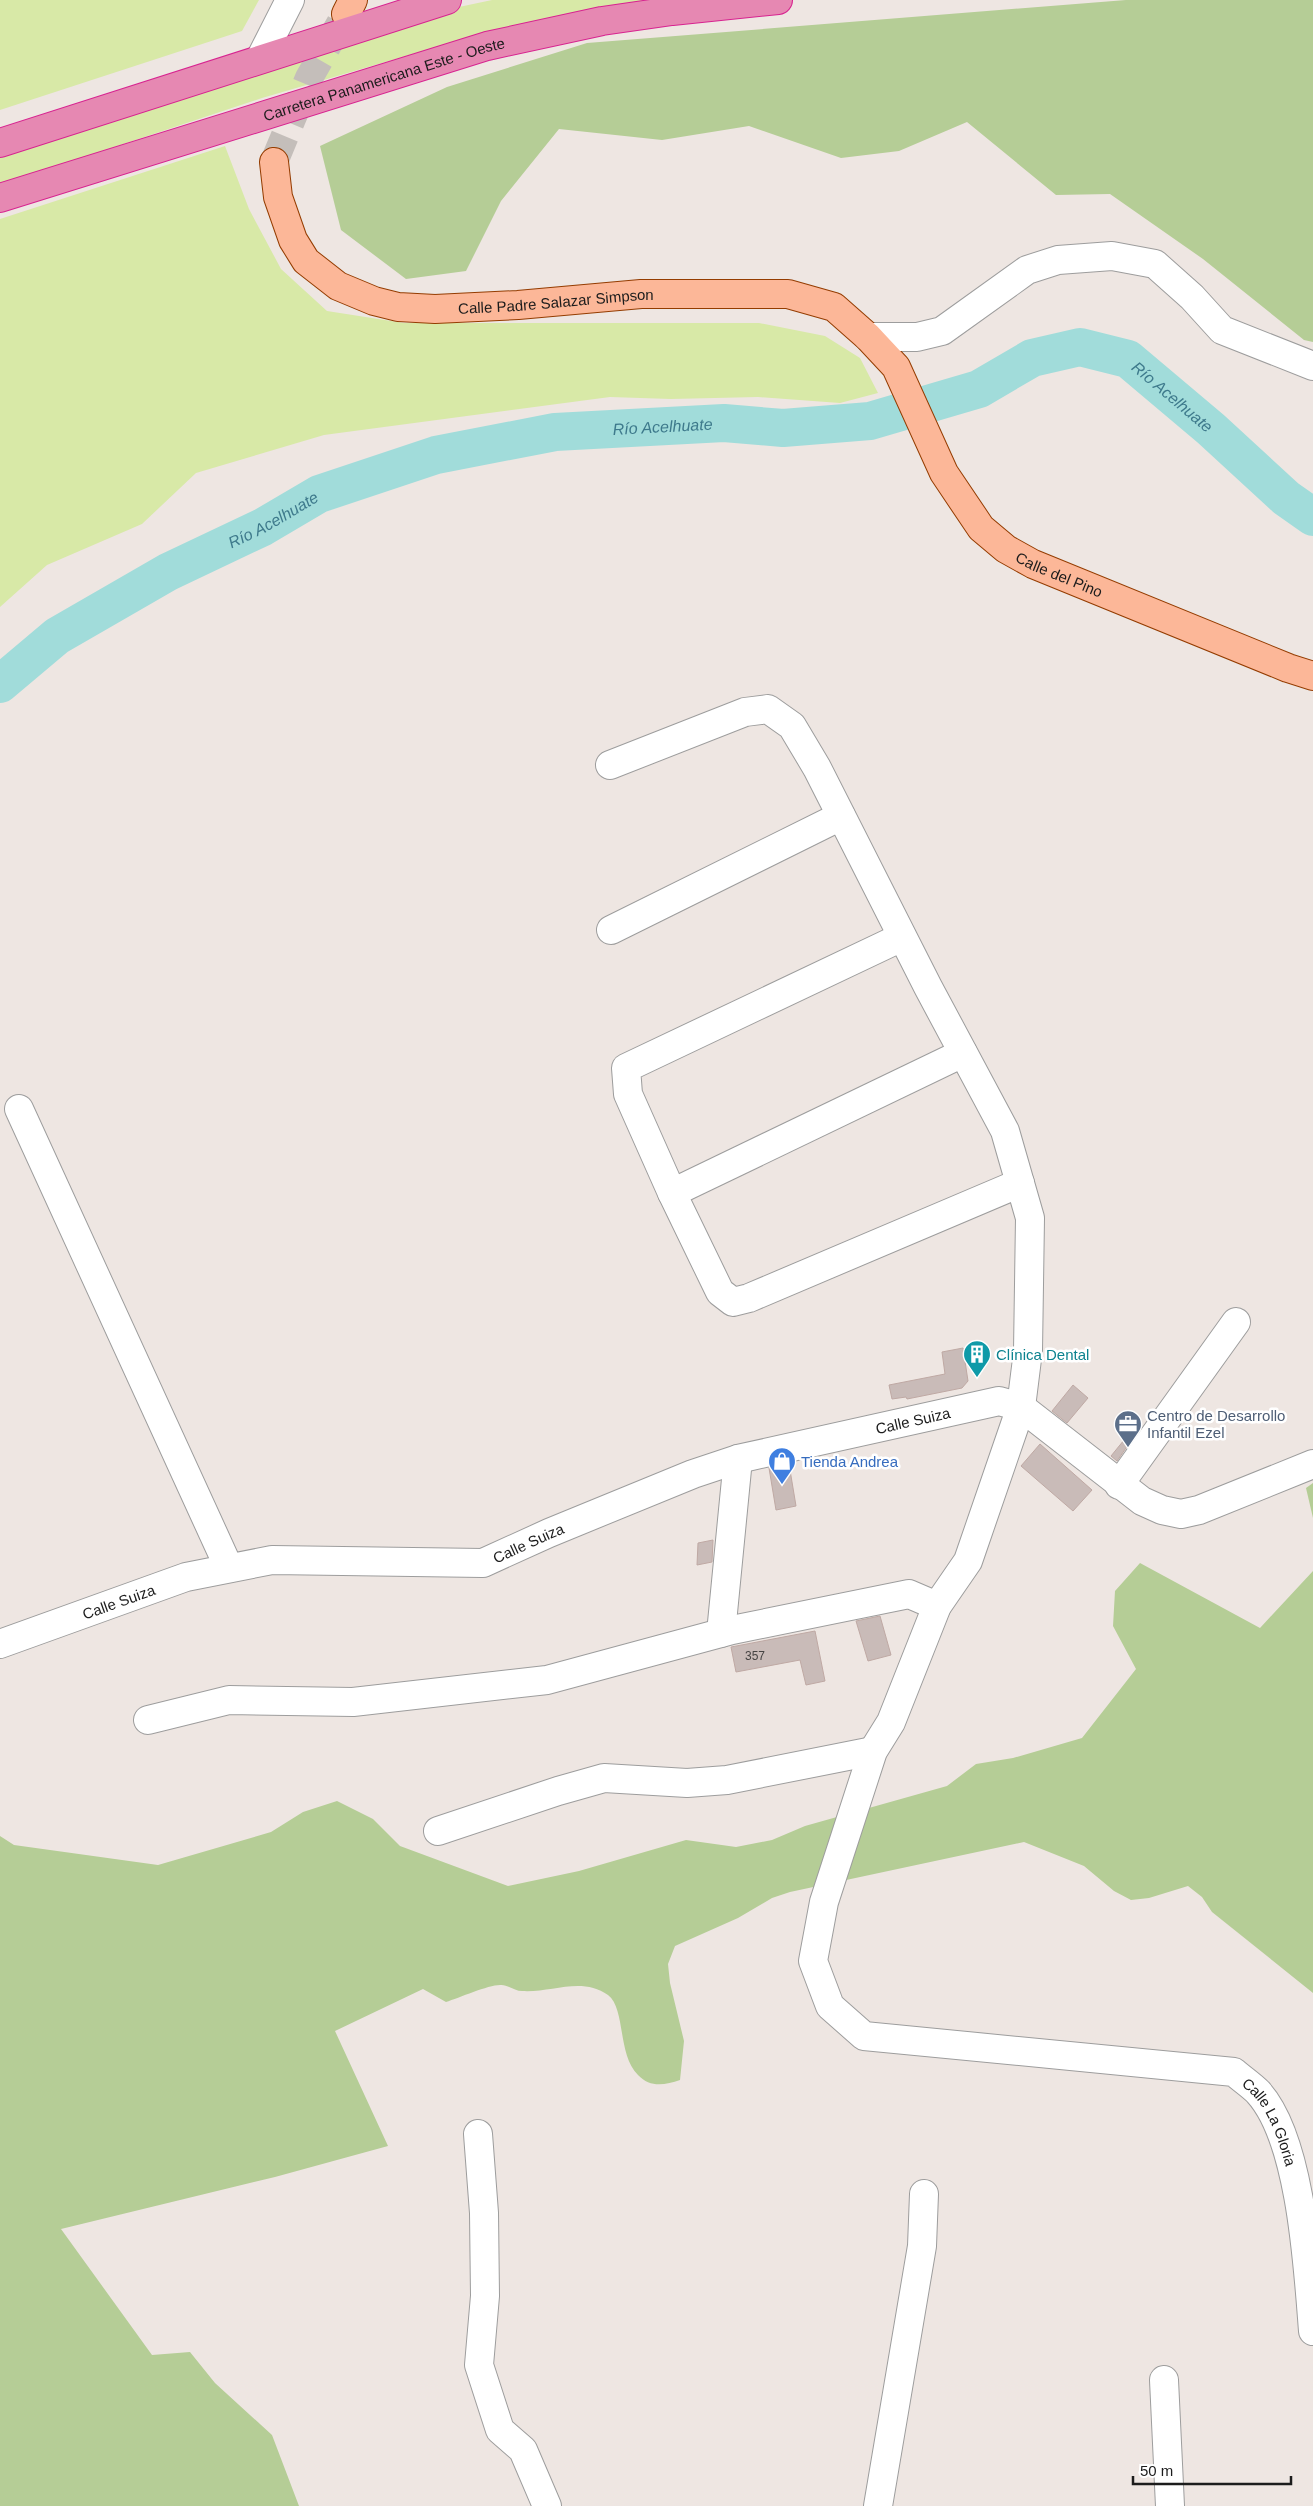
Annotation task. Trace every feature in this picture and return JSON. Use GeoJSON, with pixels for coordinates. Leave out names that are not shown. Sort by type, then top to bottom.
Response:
{"type":"FeatureCollection","features":[{"type":"Feature","properties":{"kind":"highway"},"geometry":{"type":"LineString","coordinates":[[0,143],[447,0]]}},
{"type":"Feature","properties":{"kind":"highway","name":"Carretera Panamericana Este - Oeste"},"geometry":{"type":"LineString","coordinates":[[0,198],[487,46],[602,21],[672,11],[778,0]]}},
{"type":"Feature","properties":{"kind":"main road","name":"Calle Padre Salazar Simpson"},"geometry":{"type":"LineString","coordinates":[[274,162],[278,197],[293,240],[306,261],[338,286],[374,302],[398,307],[435,309],[518,305],[641,294],[723,296],[788,294],[834,307],[868,337],[896,367]]}},
{"type":"Feature","properties":{"kind":"main road","name":"Calle del Pino"},"geometry":{"type":"LineString","coordinates":[[896,367],[944,474],[981,528],[1006,549],[1033,564],[1288,668],[1313,676]]}},
{"type":"Feature","properties":{"kind":"street"},"geometry":{"type":"LineString","coordinates":[[260,59],[290,0]]}},
{"type":"Feature","properties":{"kind":"street"},"geometry":{"type":"LineString","coordinates":[[868,337],[917,337],[942,331],[1027,270],[1058,260],[1112,256],[1155,264],[1192,297],[1222,330],[1313,366]]}},
{"type":"Feature","properties":{"kind":"street","name":"Calle La Gloria"},"geometry":{"type":"LineString","coordinates":[[610,765],[745,712],[768,709],[792,726],[1005,1131],[1030,1218],[1028,1351],[1021,1407],[968,1561],[938,1606],[890,1722],[873,1751],[824,1902],[813,1961],[830,2006],[864,2036],[1234,2072],[1258,2092],[1282,2132],[1294,2174],[1308,2277],[1313,2331]]}},
{"type":"Feature","properties":{"kind":"street"},"geometry":{"type":"LineString","coordinates":[[611,930],[841,816]]}},
{"type":"Feature","properties":{"kind":"street"},"geometry":{"type":"LineString","coordinates":[[902,937],[626,1068],[628,1094],[672,1193],[720,1292],[733,1302],[749,1298],[1020,1183]]}},
{"type":"Feature","properties":{"kind":"street"},"geometry":{"type":"LineString","coordinates":[[672,1193],[963,1053]]}},
{"type":"Feature","properties":{"kind":"street"},"geometry":{"type":"LineString","coordinates":[[19,1109],[50,1181],[230,1568]]}},
{"type":"Feature","properties":{"kind":"street"},"geometry":{"type":"LineString","coordinates":[[1119,1484],[1236,1322]]}},
{"type":"Feature","properties":{"kind":"street","name":"Calle Suiza"},"geometry":{"type":"LineString","coordinates":[[0,1644],[186,1577],[272,1560],[483,1563],[675,1481],[738,1459],[999,1401],[1021,1407]]}},
{"type":"Feature","properties":{"kind":"street"},"geometry":{"type":"LineString","coordinates":[[1021,1407],[1119,1484],[1155,1507],[1181,1514],[1199,1510],[1313,1464]]}},
{"type":"Feature","properties":{"kind":"street"},"geometry":{"type":"LineString","coordinates":[[721,1633],[738,1459]]}},
{"type":"Feature","properties":{"kind":"street"},"geometry":{"type":"LineString","coordinates":[[148,1720],[229,1700],[353,1702],[547,1680],[721,1633],[909,1594],[938,1606]]}},
{"type":"Feature","properties":{"kind":"street"},"geometry":{"type":"LineString","coordinates":[[438,1831],[558,1791],[604,1778],[688,1783],[727,1780],[873,1751]]}},
{"type":"Feature","properties":{"kind":"street"},"geometry":{"type":"LineString","coordinates":[[478,2134],[484,2214],[485,2296],[479,2366],[500,2430],[523,2450],[547,2506]]}},
{"type":"Feature","properties":{"kind":"street"},"geometry":{"type":"LineString","coordinates":[[878,2506],[922,2246],[924,2194]]}},
{"type":"Feature","properties":{"kind":"street"},"geometry":{"type":"LineString","coordinates":[[1164,2380],[1170,2506]]}},
{"type":"Feature","properties":{"kind":"green space"},"geometry":{"type":"Polygon","coordinates":[[[0,0],[259,0],[242,31],[0,110],[0,0]]]}},
{"type":"Feature","properties":{"kind":"green space"},"geometry":{"type":"Polygon","coordinates":[[[492,0],[681,0],[527,24],[447,44],[262,98],[0,185],[0,154],[212,84],[459,7],[492,0]]]}},
{"type":"Feature","properties":{"kind":"green space"},"geometry":{"type":"Polygon","coordinates":[[[1126,0],[1313,0],[1313,342],[1304,340],[1203,259],[1110,194],[1056,195],[967,122],[899,151],[841,158],[749,126],[662,140],[559,129],[501,201],[466,271],[406,279],[341,230],[320,146],[447,87],[587,43],[1126,0]]]}},
{"type":"Feature","properties":{"kind":"green space"},"geometry":{"type":"Polygon","coordinates":[[[225,146],[249,209],[281,269],[327,311],[404,323],[759,323],[825,336],[860,358],[878,393],[840,403],[758,397],[671,399],[610,397],[324,435],[196,473],[142,524],[47,565],[0,607],[0,219],[225,146]]]}},
{"type":"Feature","properties":{"kind":"green space"},"geometry":{"type":"Polygon","coordinates":[[[1313,1483],[1313,1518],[1306,1488],[1313,1483]]]}},
{"type":"Feature","properties":{"kind":"green space"},"geometry":{"type":"Polygon","coordinates":[[[1140,1563],[1260,1628],[1313,1571],[1313,1993],[1212,1912],[1202,1897],[1188,1886],[1149,1898],[1131,1900],[1114,1891],[1084,1866],[1024,1842],[790,1892],[772,1898],[738,1918],[675,1946],[668,1964],[670,1983],[684,2041],[680,2080],[669,2083],[653,2084],[648,2082],[638,2075],[631,2066],[614,2002],[608,1995],[598,1989],[577,1986],[522,1991],[500,1985],[481,1989],[446,2002],[423,1989],[335,2031],[388,2146],[275,2177],[61,2229],[152,2355],[190,2352],[215,2383],[272,2435],[299,2506],[0,2506],[0,1836],[14,1845],[158,1865],[271,1832],[303,1812],[337,1801],[373,1819],[400,1846],[508,1886],[579,1871],[686,1840],[736,1847],[772,1840],[805,1826],[947,1786],[976,1764],[1013,1758],[1082,1738],[1136,1669],[1113,1626],[1115,1591],[1140,1563]]]}},
{"type":"Feature","properties":{"kind":"building"},"geometry":{"type":"Polygon","coordinates":[[[963,1348],[968,1381],[962,1388],[907,1399],[906,1397],[892,1399],[889,1385],[945,1374],[942,1352],[963,1348]]]}},
{"type":"Feature","properties":{"kind":"building"},"geometry":{"type":"Polygon","coordinates":[[[1073,1385],[1088,1398],[1067,1423],[1052,1411],[1073,1385]]]}},
{"type":"Feature","properties":{"kind":"building"},"geometry":{"type":"Polygon","coordinates":[[[1133,1429],[1137,1432],[1117,1461],[1111,1456],[1133,1429]]]}},
{"type":"Feature","properties":{"kind":"building"},"geometry":{"type":"Polygon","coordinates":[[[1040,1444],[1092,1490],[1073,1511],[1021,1466],[1040,1444]]]}},
{"type":"Feature","properties":{"kind":"building","name":"Tienda Andrea"},"geometry":{"type":"Polygon","coordinates":[[[789,1464],[796,1506],[776,1510],[769,1468],[789,1464]]]}},
{"type":"Feature","properties":{"kind":"building"},"geometry":{"type":"Polygon","coordinates":[[[713,1540],[712,1562],[697,1565],[698,1543],[713,1540]]]}},
{"type":"Feature","properties":{"kind":"building"},"geometry":{"type":"Polygon","coordinates":[[[880,1616],[891,1655],[868,1661],[856,1621],[880,1616]]]}},
{"type":"Feature","properties":{"kind":"building"},"geometry":{"type":"Polygon","coordinates":[[[815,1631],[825,1681],[806,1685],[800,1660],[736,1672],[731,1647],[815,1631]]]}},
{"type":"Feature","properties":{"kind":"waterway","name":"Río Acelhuate"},"geometry":{"type":"LineString","coordinates":[[0,684],[57,636],[168,572],[263,527],[319,494],[436,455],[555,432],[724,423],[783,428],[870,421],[979,389],[1032,358],[1080,347],[1128,359],[1211,429],[1286,498],[1313,517]]}},
{"type":"Feature","properties":{"kind":"tunnel"},"geometry":{"type":"LineString","coordinates":[[274,162],[309,78],[341,22]]}},
{"type":"Feature","properties":{"kind":"place","name":"Clínica Dental"},"geometry":{"type":"Point","coordinates":[977,1378]}},
{"type":"Feature","properties":{"kind":"place","name":"Centro de Desarrollo Infantil Ezel"},"geometry":{"type":"Point","coordinates":[1128,1448]}},
{"type":"Feature","properties":{"kind":"place","name":"Tienda Andrea"},"geometry":{"type":"Point","coordinates":[782,1485]}}]}
